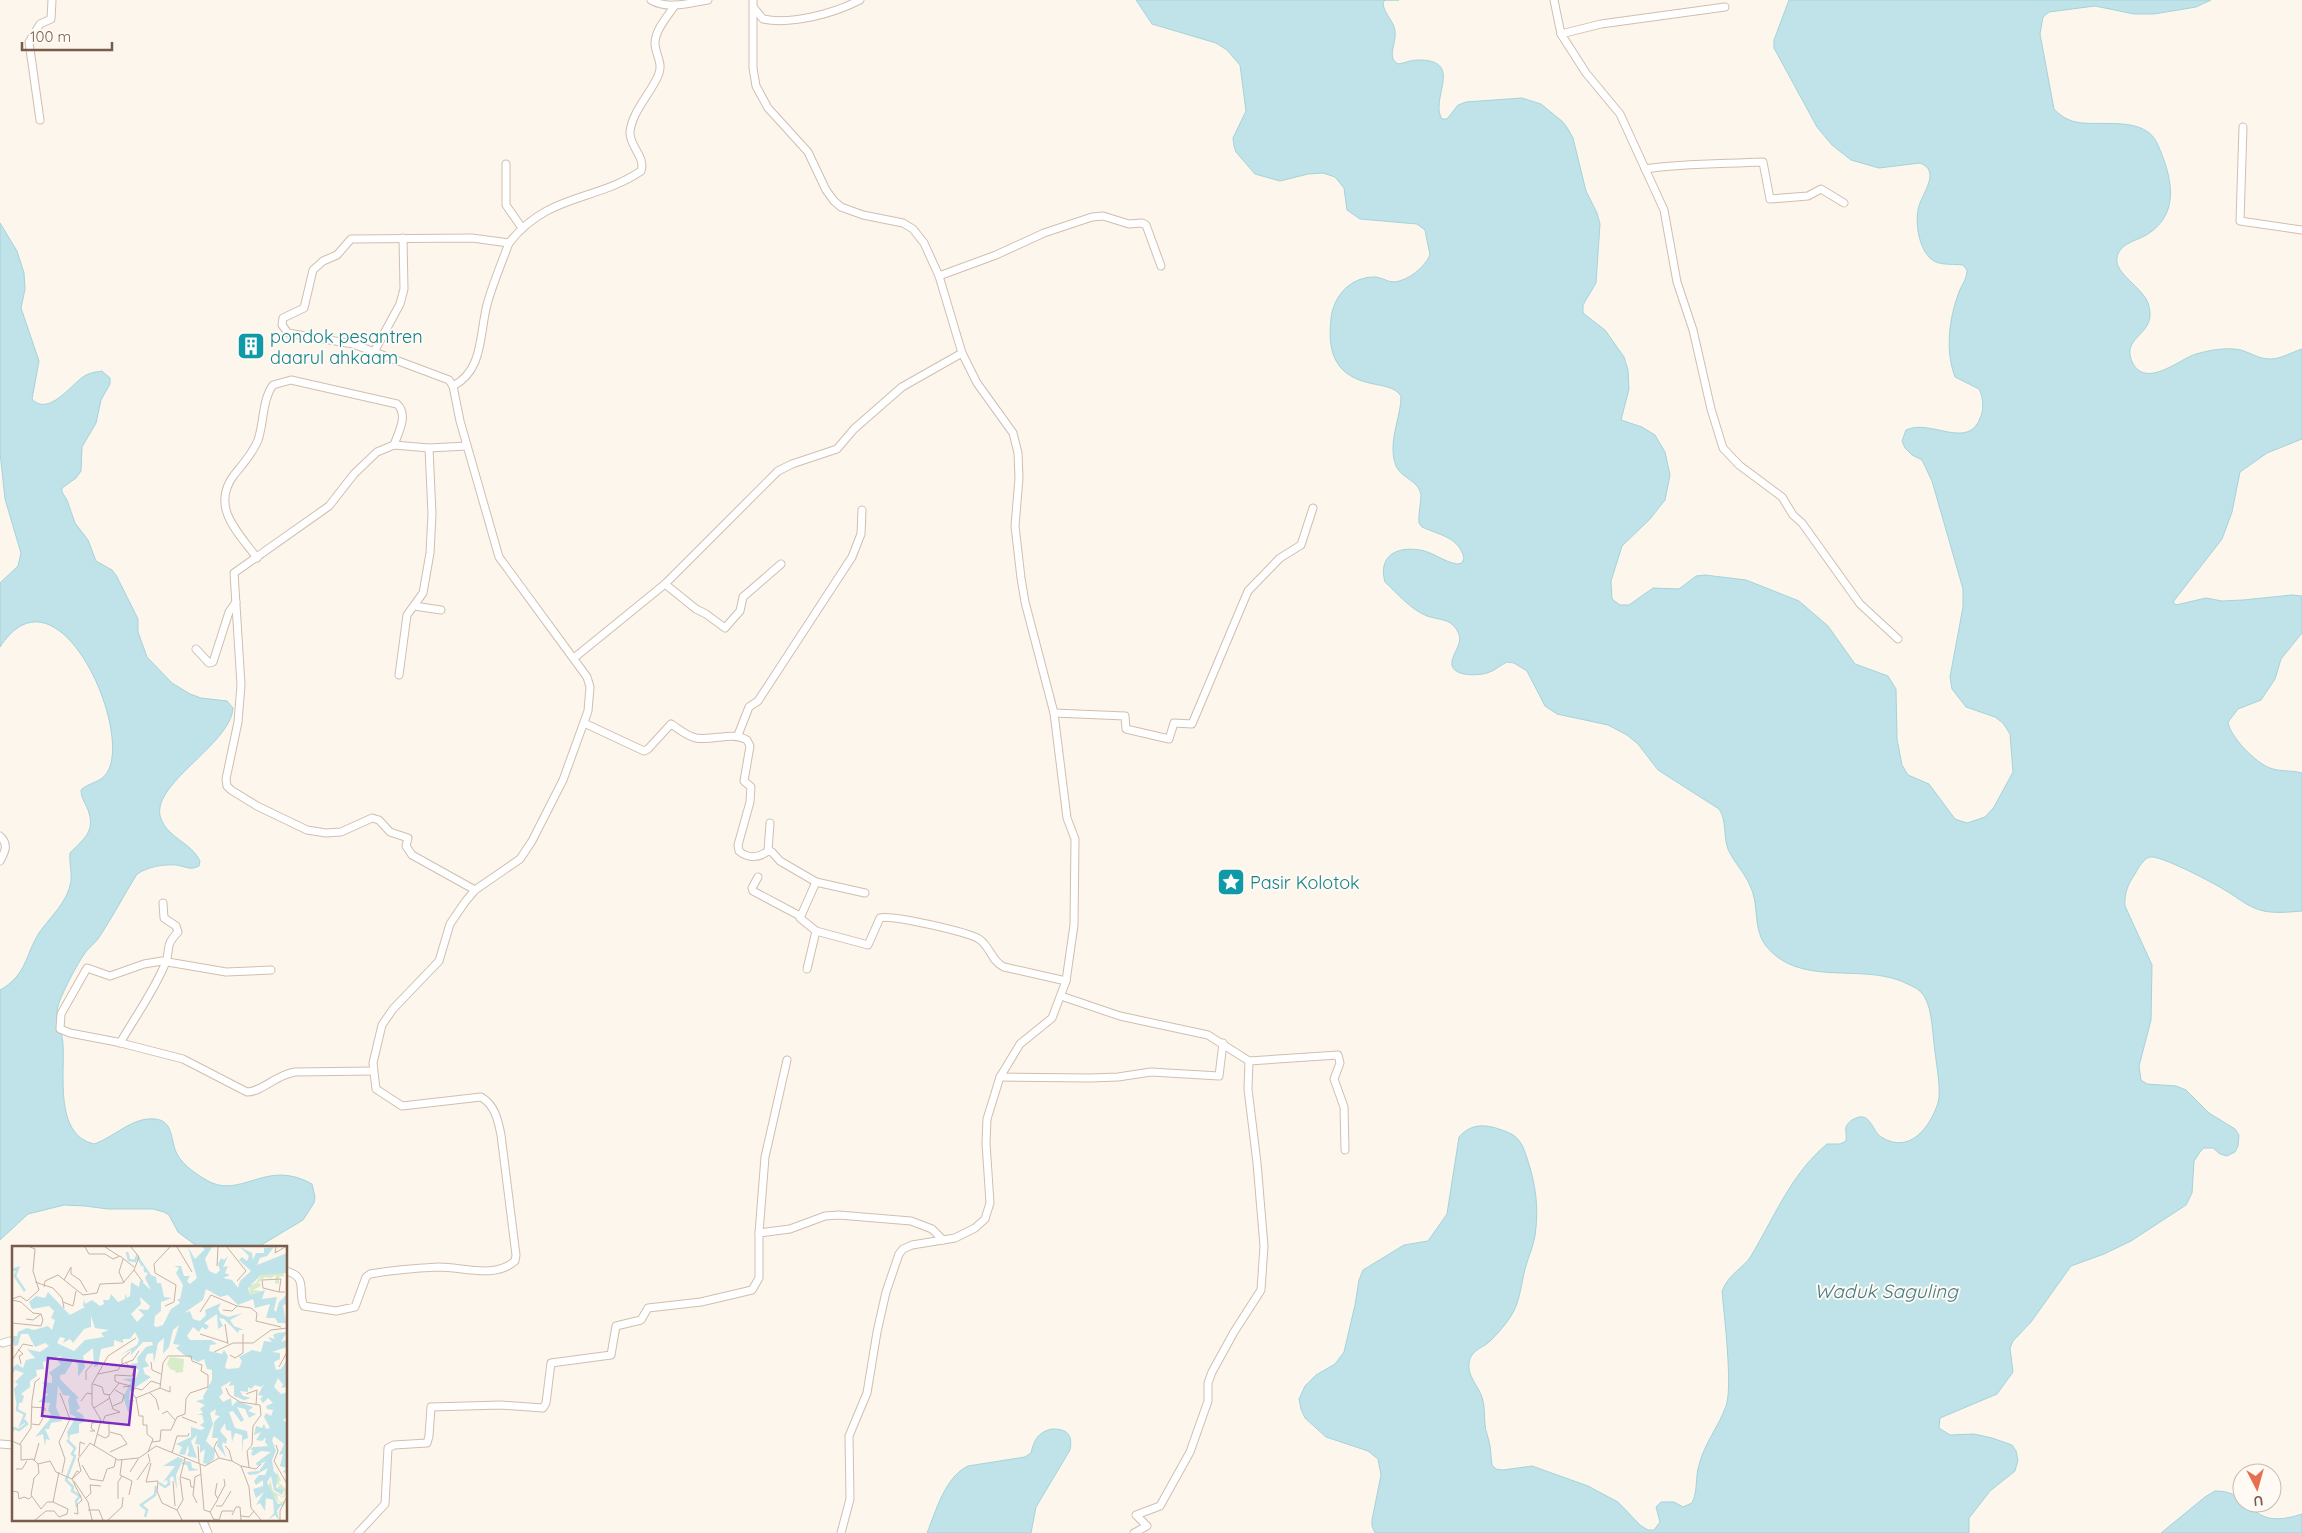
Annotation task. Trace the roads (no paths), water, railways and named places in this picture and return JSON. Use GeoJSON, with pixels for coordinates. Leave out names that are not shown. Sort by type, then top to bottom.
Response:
{"type":"FeatureCollection","features":[{"type":"Feature","properties":{"kind":"street"},"geometry":{"type":"LineString","coordinates":[[40,120],[29,42],[40,24],[51,19],[52,0]]}},
{"type":"Feature","properties":{"kind":"street"},"geometry":{"type":"LineString","coordinates":[[651,0],[663,6],[708,0]]}},
{"type":"Feature","properties":{"kind":"street"},"geometry":{"type":"LineString","coordinates":[[753,0],[753,68],[756,86],[768,108],[808,152],[826,190],[834,201],[863,215],[897,221],[910,227],[928,250],[939,276],[962,353],[977,382],[1013,433],[1016,443],[1019,478],[1015,526],[1021,578],[1025,602],[1054,713],[1067,818],[1075,838],[1074,925],[1066,981],[1061,996],[1052,1018],[1020,1044],[1000,1077],[990,1109],[986,1131],[990,1186],[988,1211],[985,1219],[975,1228],[955,1238],[906,1246],[899,1254],[886,1292],[876,1332],[867,1393],[849,1436],[847,1453],[850,1499],[841,1533]]}},
{"type":"Feature","properties":{"kind":"street"},"geometry":{"type":"LineString","coordinates":[[753,8],[763,20],[774,20],[824,14],[860,0]]}},
{"type":"Feature","properties":{"kind":"street"},"geometry":{"type":"LineString","coordinates":[[1554,0],[1561,34],[1586,73],[1620,114],[1664,210],[1677,282],[1693,330],[1711,409],[1723,448],[1739,466],[1782,497],[1792,515],[1802,523],[1860,604],[1898,639]]}},
{"type":"Feature","properties":{"kind":"street"},"geometry":{"type":"LineString","coordinates":[[453,386],[464,381],[477,356],[488,302],[509,243],[522,228],[548,209],[610,186],[641,172],[642,163],[631,141],[630,130],[658,76],[661,65],[655,46],[656,37],[675,5]]}},
{"type":"Feature","properties":{"kind":"street"},"geometry":{"type":"LineString","coordinates":[[1561,34],[1601,24],[1725,7]]}},
{"type":"Feature","properties":{"kind":"street"},"geometry":{"type":"LineString","coordinates":[[2244,127],[2240,221],[2302,230]]}},
{"type":"Feature","properties":{"kind":"street"},"geometry":{"type":"LineString","coordinates":[[1645,169],[1686,164],[1714,165],[1763,162],[1770,200],[1808,196],[1821,189],[1844,203]]}},
{"type":"Feature","properties":{"kind":"street"},"geometry":{"type":"LineString","coordinates":[[506,164],[506,205],[522,228]]}},
{"type":"Feature","properties":{"kind":"street"},"geometry":{"type":"LineString","coordinates":[[939,276],[996,255],[1044,233],[1099,215],[1129,224],[1142,223],[1146,225],[1161,266]]}},
{"type":"Feature","properties":{"kind":"street"},"geometry":{"type":"LineString","coordinates":[[288,1272],[299,1278],[302,1284],[304,1306],[336,1311],[355,1308],[366,1276],[370,1274],[440,1267],[490,1271],[502,1268],[515,1261],[516,1255],[501,1135],[491,1104],[481,1097],[402,1106],[376,1089],[373,1071],[375,1052],[382,1025],[394,1008],[439,961],[450,924],[475,890],[520,859],[528,848],[562,780],[584,723],[590,704],[590,687],[587,677],[574,658],[498,557],[467,446],[453,386],[445,378],[374,352],[337,340],[288,332],[283,329],[282,322],[286,315],[304,308],[314,268],[337,255],[348,241],[354,238],[472,238],[509,243]]}},
{"type":"Feature","properties":{"kind":"street"},"geometry":{"type":"LineString","coordinates":[[374,352],[400,304],[404,289],[403,238]]}},
{"type":"Feature","properties":{"kind":"street"},"geometry":{"type":"LineString","coordinates":[[574,658],[665,584],[778,471],[792,464],[837,449],[854,429],[902,387],[962,353]]}},
{"type":"Feature","properties":{"kind":"street"},"geometry":{"type":"LineString","coordinates":[[257,558],[234,526],[227,513],[223,497],[226,488],[257,442],[268,395],[273,385],[292,380],[397,404],[402,410],[403,418],[394,445]]}},
{"type":"Feature","properties":{"kind":"street"},"geometry":{"type":"LineString","coordinates":[[467,446],[428,448],[394,445],[377,452],[354,474],[328,506],[234,573],[241,685],[238,722],[226,779],[229,788],[257,806],[295,825],[320,833],[341,832],[371,818],[378,820],[388,831],[408,838],[406,847],[412,854],[475,890]]}},
{"type":"Feature","properties":{"kind":"street"},"geometry":{"type":"LineString","coordinates":[[399,675],[407,615],[423,593],[430,553],[432,514],[428,448]]}},
{"type":"Feature","properties":{"kind":"street"},"geometry":{"type":"LineString","coordinates":[[1054,713],[1125,716],[1126,729],[1169,739],[1174,723],[1192,724],[1248,591],[1280,558],[1301,545],[1314,508]]}},
{"type":"Feature","properties":{"kind":"street"},"geometry":{"type":"LineString","coordinates":[[738,735],[748,707],[759,699],[852,557],[861,534],[862,510]]}},
{"type":"Feature","properties":{"kind":"street"},"geometry":{"type":"LineString","coordinates":[[665,584],[696,609],[725,628],[740,611],[743,597],[781,564]]}},
{"type":"Feature","properties":{"kind":"street"},"geometry":{"type":"LineString","coordinates":[[196,649],[209,663],[213,662],[229,612],[236,602]]}},
{"type":"Feature","properties":{"kind":"street"},"geometry":{"type":"LineString","coordinates":[[414,606],[441,610]]}},
{"type":"Feature","properties":{"kind":"street"},"geometry":{"type":"LineString","coordinates":[[584,723],[645,751],[670,724],[684,733],[698,738],[722,738],[738,735],[749,743],[744,782],[751,787],[750,802],[742,830],[739,851],[746,856],[757,857],[768,852],[774,853],[786,866],[816,882],[865,893]]}},
{"type":"Feature","properties":{"kind":"street"},"geometry":{"type":"LineString","coordinates":[[768,852],[770,823]]}},
{"type":"Feature","properties":{"kind":"street"},"geometry":{"type":"LineString","coordinates":[[0,836],[4,840],[6,848],[0,861]]}},
{"type":"Feature","properties":{"kind":"street"},"geometry":{"type":"LineString","coordinates":[[758,876],[752,888],[753,891],[800,916]]}},
{"type":"Feature","properties":{"kind":"street"},"geometry":{"type":"LineString","coordinates":[[816,882],[800,916],[801,921],[816,931],[868,945],[880,918],[902,918],[977,938],[988,949],[997,963],[1004,968],[1066,981]]}},
{"type":"Feature","properties":{"kind":"street"},"geometry":{"type":"LineString","coordinates":[[120,1043],[166,961],[169,942],[177,934],[178,929],[164,918],[163,903]]}},
{"type":"Feature","properties":{"kind":"street"},"geometry":{"type":"LineString","coordinates":[[807,969],[816,931]]}},
{"type":"Feature","properties":{"kind":"street"},"geometry":{"type":"LineString","coordinates":[[271,970],[226,972],[166,961],[144,964],[112,976],[89,968],[84,970],[61,1014],[60,1029],[70,1033],[183,1059],[247,1092],[260,1089],[283,1074],[295,1072],[373,1071]]}},
{"type":"Feature","properties":{"kind":"street"},"geometry":{"type":"LineString","coordinates":[[1061,996],[1120,1016],[1208,1035],[1249,1060],[1338,1055],[1340,1063],[1334,1079],[1344,1108],[1345,1150]]}},
{"type":"Feature","properties":{"kind":"street"},"geometry":{"type":"LineString","coordinates":[[1000,1077],[1090,1078],[1118,1077],[1151,1072],[1219,1076],[1223,1043]]}},
{"type":"Feature","properties":{"kind":"street"},"geometry":{"type":"LineString","coordinates":[[358,1533],[385,1504],[388,1448],[394,1445],[427,1443],[431,1407],[501,1405],[543,1408],[546,1403],[551,1362],[611,1355],[616,1326],[641,1320],[648,1308],[701,1302],[752,1290],[759,1278],[758,1233],[765,1157],[787,1060]]}},
{"type":"Feature","properties":{"kind":"street"},"geometry":{"type":"LineString","coordinates":[[1134,1533],[1147,1526],[1136,1515],[1160,1506],[1190,1452],[1208,1401],[1209,1380],[1234,1332],[1262,1290],[1264,1246],[1248,1089],[1249,1060]]}},
{"type":"Feature","properties":{"kind":"street"},"geometry":{"type":"LineString","coordinates":[[758,1233],[790,1228],[825,1216],[839,1215],[911,1221],[932,1229],[943,1240]]}},
{"type":"Feature","properties":{"kind":"street"},"geometry":{"type":"LineString","coordinates":[[3,1343],[12,1341]]}},
{"type":"Feature","properties":{"kind":"street"},"geometry":{"type":"LineString","coordinates":[[202,1520],[208,1533]]}},
{"type":"Feature","properties":{"kind":"water","name":"Waduk Saguling"},"geometry":{"type":"Polygon","coordinates":[[[1136,0],[1385,0],[1383,3],[1384,7],[1395,31],[1392,54],[1395,61],[1398,64],[1415,60],[1432,61],[1440,66],[1443,73],[1439,111],[1442,119],[1447,119],[1458,105],[1466,102],[1522,98],[1541,104],[1563,122],[1573,138],[1586,191],[1597,213],[1600,224],[1596,283],[1583,305],[1583,313],[1605,330],[1624,357],[1628,370],[1629,389],[1621,420],[1642,427],[1655,435],[1665,452],[1670,475],[1665,500],[1650,519],[1622,546],[1611,581],[1612,599],[1620,605],[1629,605],[1653,588],[1679,589],[1696,576],[1705,575],[1746,580],[1799,601],[1828,626],[1855,664],[1888,676],[1896,689],[1897,739],[1902,765],[1908,775],[1929,784],[1955,819],[1967,823],[1985,817],[1994,807],[2013,772],[2010,734],[2003,723],[1995,717],[1966,707],[1952,689],[1950,677],[1963,607],[1963,589],[1932,481],[1922,460],[1912,455],[1905,448],[1902,441],[1906,430],[1916,427],[1948,432],[1968,432],[1975,426],[1981,416],[1983,402],[1979,389],[1955,377],[1949,346],[1953,313],[1967,270],[1963,265],[1936,262],[1925,252],[1922,245],[1917,220],[1919,206],[1929,182],[1929,171],[1926,167],[1920,163],[1879,168],[1851,160],[1832,145],[1817,127],[1774,48],[1774,40],[1789,0],[2211,0],[2196,7],[2154,14],[2134,14],[2095,6],[2049,12],[2043,17],[2040,34],[2054,109],[2064,117],[2076,122],[2132,125],[2142,129],[2151,134],[2157,143],[2166,167],[2170,192],[2166,215],[2159,225],[2148,234],[2121,249],[2117,258],[2117,264],[2124,275],[2145,297],[2150,313],[2149,321],[2132,344],[2130,351],[2131,359],[2137,368],[2144,373],[2162,371],[2196,354],[2218,349],[2241,350],[2266,359],[2274,359],[2302,349],[2302,439],[2267,453],[2240,472],[2232,512],[2222,539],[2173,602],[2176,605],[2206,598],[2222,601],[2292,595],[2302,596],[2302,633],[2281,659],[2275,679],[2261,700],[2238,709],[2228,722],[2238,742],[2258,761],[2274,769],[2302,773],[2302,911],[2276,912],[2255,908],[2198,875],[2175,864],[2156,858],[2150,857],[2143,861],[2130,882],[2126,893],[2125,906],[2152,965],[2151,1020],[2139,1066],[2141,1080],[2147,1084],[2176,1086],[2186,1090],[2209,1113],[2235,1129],[2239,1135],[2238,1146],[2235,1152],[2227,1156],[2220,1154],[2213,1148],[2204,1148],[2194,1161],[2192,1193],[2186,1205],[2131,1241],[2104,1254],[2071,1266],[2031,1322],[2013,1341],[2010,1348],[2013,1372],[1997,1394],[1940,1418],[1939,1428],[1950,1435],[1974,1434],[1992,1438],[2012,1445],[2016,1451],[2018,1460],[2015,1471],[1990,1491],[1969,1518],[1969,1533],[1375,1533],[1372,1520],[1381,1475],[1378,1459],[1368,1451],[1326,1437],[1305,1418],[1299,1399],[1305,1386],[1316,1375],[1335,1364],[1344,1352],[1359,1280],[1363,1270],[1404,1245],[1428,1241],[1447,1214],[1459,1137],[1470,1128],[1482,1126],[1501,1130],[1515,1136],[1524,1150],[1535,1187],[1537,1216],[1534,1240],[1514,1311],[1495,1336],[1474,1352],[1469,1363],[1471,1376],[1483,1400],[1485,1427],[1492,1465],[1496,1469],[1503,1470],[1532,1466],[1588,1486],[1618,1502],[1640,1525],[1648,1530],[1654,1530],[1660,1522],[1656,1507],[1661,1502],[1674,1502],[1683,1507],[1692,1503],[1701,1457],[1726,1406],[1729,1383],[1722,1291],[1725,1285],[1751,1256],[1793,1182],[1803,1169],[1827,1144],[1840,1144],[1846,1141],[1846,1127],[1853,1119],[1864,1117],[1881,1137],[1891,1142],[1901,1143],[1917,1136],[1930,1121],[1938,1103],[1938,1073],[1929,1009],[1925,997],[1919,990],[1901,981],[1884,976],[1812,971],[1780,959],[1766,946],[1759,932],[1755,902],[1749,883],[1728,849],[1723,818],[1719,809],[1658,770],[1638,744],[1627,735],[1608,725],[1557,714],[1545,706],[1527,671],[1514,663],[1507,662],[1493,671],[1483,674],[1459,673],[1452,666],[1460,640],[1457,630],[1453,625],[1444,620],[1427,616],[1415,609],[1385,582],[1383,573],[1386,560],[1396,552],[1411,549],[1420,550],[1457,564],[1462,563],[1464,558],[1458,545],[1453,541],[1422,527],[1419,523],[1420,490],[1396,466],[1393,448],[1401,396],[1392,389],[1361,381],[1343,370],[1333,353],[1330,332],[1331,319],[1335,303],[1351,284],[1359,280],[1376,277],[1392,282],[1399,281],[1420,269],[1430,255],[1425,230],[1417,224],[1360,219],[1347,210],[1344,188],[1335,177],[1323,173],[1308,174],[1280,181],[1255,174],[1236,152],[1234,146],[1233,138],[1246,111],[1240,65],[1227,50],[1216,43],[1152,24],[1136,0]]]}},
{"type":"Feature","properties":{"kind":"water"},"geometry":{"type":"Polygon","coordinates":[[[0,223],[17,251],[24,273],[25,289],[21,308],[39,361],[32,399],[38,404],[52,402],[83,377],[92,373],[102,371],[110,378],[110,384],[101,400],[96,423],[82,447],[81,471],[76,478],[62,488],[75,523],[88,540],[96,561],[112,570],[116,575],[138,619],[138,632],[147,657],[172,683],[190,694],[201,698],[227,701],[233,708],[229,722],[219,736],[166,793],[160,806],[161,819],[164,826],[192,850],[200,861],[199,866],[190,868],[166,865],[150,868],[137,874],[98,938],[71,976],[60,1000],[57,1018],[63,1044],[63,1087],[67,1117],[73,1129],[81,1138],[94,1144],[138,1121],[146,1119],[160,1120],[168,1127],[177,1154],[183,1163],[202,1178],[212,1183],[224,1186],[235,1185],[269,1176],[282,1175],[296,1177],[312,1184],[315,1197],[314,1203],[303,1220],[260,1246],[197,1246],[178,1232],[169,1215],[153,1209],[108,1209],[64,1205],[28,1214],[0,1240],[0,990],[16,978],[21,971],[34,941],[66,896],[71,881],[70,853],[86,836],[90,826],[89,813],[81,790],[105,775],[108,771],[113,749],[109,721],[99,689],[84,660],[66,636],[44,623],[22,625],[0,647],[0,583],[18,566],[21,553],[5,499],[0,452],[0,223]]]}},
{"type":"Feature","properties":{"kind":"water"},"geometry":{"type":"Polygon","coordinates":[[[1052,1429],[1065,1431],[1070,1436],[1070,1450],[1036,1507],[1031,1533],[927,1533],[942,1495],[960,1471],[968,1466],[1025,1457],[1031,1453],[1035,1440],[1040,1434],[1052,1429]]]}},
{"type":"Feature","properties":{"kind":"water"},"geometry":{"type":"Polygon","coordinates":[[[2215,1491],[2232,1494],[2232,1513],[2257,1513],[2270,1518],[2284,1518],[2302,1514],[2302,1533],[2161,1533],[2215,1491]]]}},
{"type":"Feature","properties":{"kind":"place","name":"pondok pesantren daarul ahkaam"},"geometry":{"type":"Point","coordinates":[251,346]}},
{"type":"Feature","properties":{"kind":"place","name":"Pasir Kolotok"},"geometry":{"type":"Point","coordinates":[1231,882]}}]}
